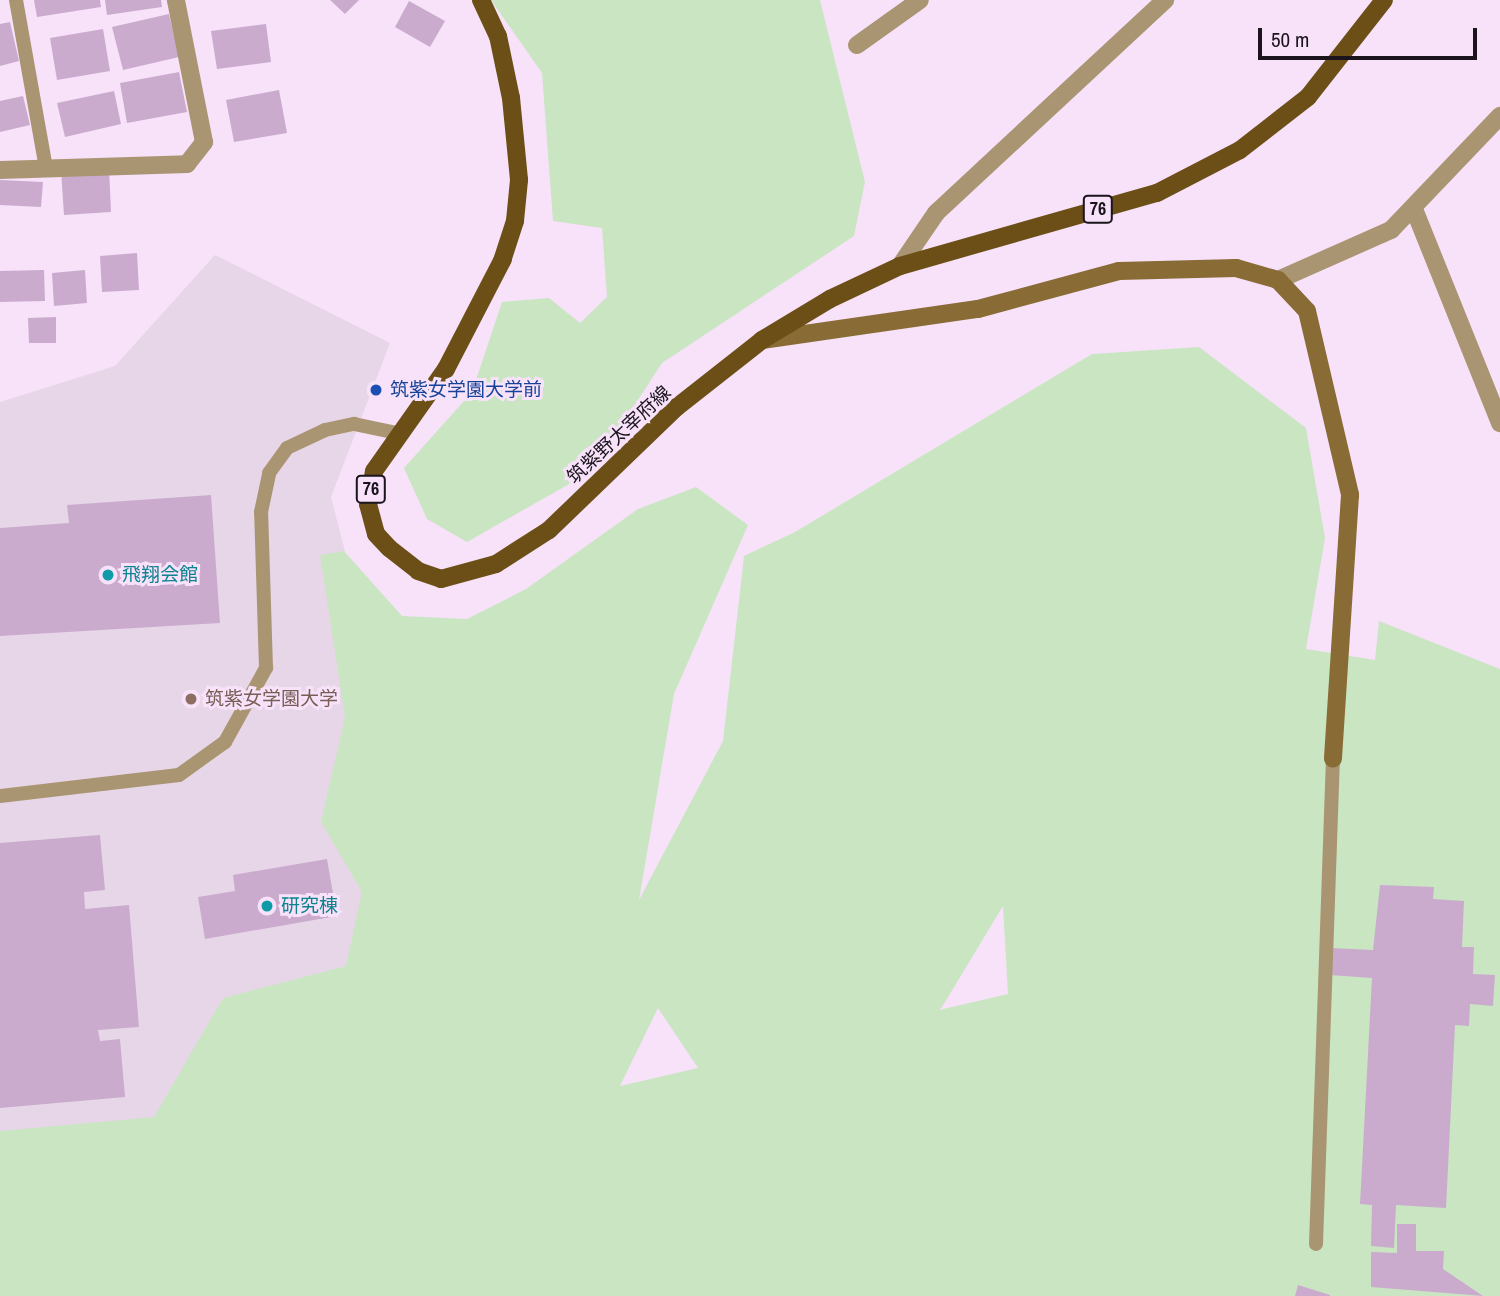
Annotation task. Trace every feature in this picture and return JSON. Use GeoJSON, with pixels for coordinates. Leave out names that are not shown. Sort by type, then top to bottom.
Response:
{"type":"FeatureCollection","features":[{"type":"Feature","properties":{"kind":"main road","name":"筑紫野太宰府線"},"geometry":{"type":"LineString","coordinates":[[481,0],[498,36],[512,98],[519,180],[515,221],[503,259],[446,369],[397,433],[374,471],[368,504],[376,534],[418,571],[452,578],[496,564],[549,530],[677,407],[762,341],[830,299],[900,266],[1157,192],[1199,174],[1240,150],[1308,97],[1384,0]]}},
{"type":"Feature","properties":{"kind":"street"},"geometry":{"type":"LineString","coordinates":[[0,170],[187,164],[204,142],[176,0]]}},
{"type":"Feature","properties":{"kind":"street"},"geometry":{"type":"LineString","coordinates":[[857,44],[920,0]]}},
{"type":"Feature","properties":{"kind":"street"},"geometry":{"type":"LineString","coordinates":[[900,266],[936,214],[1165,0]]}},
{"type":"Feature","properties":{"kind":"street"},"geometry":{"type":"LineString","coordinates":[[1279,280],[1391,230],[1414,209],[1500,116]]}},
{"type":"Feature","properties":{"kind":"street"},"geometry":{"type":"LineString","coordinates":[[1414,209],[1500,423]]}},
{"type":"Feature","properties":{"kind":"street"},"geometry":{"type":"LineString","coordinates":[[762,341],[978,309],[1119,271],[1237,268],[1279,280],[1307,311],[1350,495],[1333,758]]}},
{"type":"Feature","properties":{"kind":"lane"},"geometry":{"type":"LineString","coordinates":[[16,0],[46,168]]}},
{"type":"Feature","properties":{"kind":"lane"},"geometry":{"type":"LineString","coordinates":[[0,796],[179,775],[225,742],[266,668],[261,512],[269,473],[287,448],[325,430],[354,424],[397,433]]}},
{"type":"Feature","properties":{"kind":"lane"},"geometry":{"type":"LineString","coordinates":[[1316,1244],[1333,758]]}},
{"type":"Feature","properties":{"kind":"shaded area","name":"筑紫女学園大学"},"geometry":{"type":"Polygon","coordinates":[[[215,255],[390,343],[331,497],[435,902],[0,1296],[0,402],[115,366],[215,255]]]}},
{"type":"Feature","properties":{"kind":"green space"},"geometry":{"type":"Polygon","coordinates":[[[491,0],[820,0],[865,182],[854,236],[662,363],[592,471],[467,542],[427,519],[404,468],[472,392],[502,302],[549,298],[580,323],[607,297],[602,228],[553,221],[542,73],[491,0]]]}},
{"type":"Feature","properties":{"kind":"green space"},"geometry":{"type":"Polygon","coordinates":[[[1199,347],[1306,428],[1325,538],[1306,649],[1375,660],[1379,621],[1500,669],[1500,1296],[0,1296],[0,1131],[154,1117],[223,998],[346,966],[362,892],[321,822],[345,717],[320,555],[344,551],[402,616],[467,619],[526,589],[638,509],[696,487],[748,525],[674,694],[639,900],[723,741],[744,556],[795,532],[1092,354],[1199,347]],[[1003,906],[942,1007],[939,1010],[1008,994],[1003,906]],[[658,1008],[620,1086],[698,1068],[658,1008]]]}},
{"type":"Feature","properties":{"kind":"building"},"geometry":{"type":"Polygon","coordinates":[[[34,0],[100,0],[101,7],[37,17],[34,0]]]}},
{"type":"Feature","properties":{"kind":"building"},"geometry":{"type":"Polygon","coordinates":[[[105,0],[161,0],[162,7],[107,15],[105,0]]]}},
{"type":"Feature","properties":{"kind":"building"},"geometry":{"type":"Polygon","coordinates":[[[330,0],[359,0],[345,14],[330,0]]]}},
{"type":"Feature","properties":{"kind":"building"},"geometry":{"type":"Polygon","coordinates":[[[409,1],[445,21],[430,47],[395,27],[409,1]]]}},
{"type":"Feature","properties":{"kind":"building"},"geometry":{"type":"Polygon","coordinates":[[[169,14],[179,57],[123,70],[112,27],[169,14]]]}},
{"type":"Feature","properties":{"kind":"building"},"geometry":{"type":"Polygon","coordinates":[[[10,22],[19,61],[0,66],[0,24],[10,22]]]}},
{"type":"Feature","properties":{"kind":"building"},"geometry":{"type":"Polygon","coordinates":[[[266,24],[271,62],[217,69],[211,31],[266,24]]]}},
{"type":"Feature","properties":{"kind":"building"},"geometry":{"type":"Polygon","coordinates":[[[103,29],[110,71],[57,80],[50,38],[103,29]]]}},
{"type":"Feature","properties":{"kind":"building"},"geometry":{"type":"Polygon","coordinates":[[[179,72],[187,112],[127,123],[120,83],[179,72]]]}},
{"type":"Feature","properties":{"kind":"building"},"geometry":{"type":"Polygon","coordinates":[[[279,90],[287,133],[234,142],[226,100],[279,90]]]}},
{"type":"Feature","properties":{"kind":"building"},"geometry":{"type":"Polygon","coordinates":[[[114,91],[121,124],[65,137],[57,103],[114,91]]]}},
{"type":"Feature","properties":{"kind":"building"},"geometry":{"type":"Polygon","coordinates":[[[23,96],[30,125],[0,132],[0,101],[23,96]]]}},
{"type":"Feature","properties":{"kind":"building"},"geometry":{"type":"Polygon","coordinates":[[[109,167],[111,212],[64,215],[61,170],[109,167]]]}},
{"type":"Feature","properties":{"kind":"building"},"geometry":{"type":"Polygon","coordinates":[[[0,180],[43,182],[41,207],[0,205],[0,180]]]}},
{"type":"Feature","properties":{"kind":"building"},"geometry":{"type":"Polygon","coordinates":[[[137,253],[139,290],[102,292],[100,256],[137,253]]]}},
{"type":"Feature","properties":{"kind":"building"},"geometry":{"type":"Polygon","coordinates":[[[44,270],[45,301],[0,302],[0,271],[44,270]]]}},
{"type":"Feature","properties":{"kind":"building"},"geometry":{"type":"Polygon","coordinates":[[[85,270],[87,303],[54,306],[52,273],[85,270]]]}},
{"type":"Feature","properties":{"kind":"building"},"geometry":{"type":"Polygon","coordinates":[[[56,317],[56,343],[29,343],[28,318],[56,317]]]}},
{"type":"Feature","properties":{"kind":"building","name":"飛翔会館"},"geometry":{"type":"Polygon","coordinates":[[[211,495],[220,623],[0,636],[0,528],[69,523],[67,505],[211,495]]]}},
{"type":"Feature","properties":{"kind":"building"},"geometry":{"type":"Polygon","coordinates":[[[100,835],[105,890],[84,892],[85,909],[129,905],[139,1027],[98,1030],[100,1041],[120,1039],[125,1097],[0,1108],[0,843],[100,835]]]}},
{"type":"Feature","properties":{"kind":"building","name":"研究棟"},"geometry":{"type":"Polygon","coordinates":[[[327,859],[337,916],[205,939],[198,897],[235,891],[233,875],[327,859]]]}},
{"type":"Feature","properties":{"kind":"building"},"geometry":{"type":"Polygon","coordinates":[[[1380,885],[1434,887],[1433,899],[1464,901],[1462,947],[1474,947],[1473,974],[1495,975],[1493,1006],[1470,1004],[1469,1026],[1455,1025],[1446,1208],[1396,1205],[1394,1248],[1371,1246],[1372,1205],[1360,1204],[1372,978],[1329,975],[1331,948],[1373,950],[1380,885]]]}},
{"type":"Feature","properties":{"kind":"building"},"geometry":{"type":"Polygon","coordinates":[[[1397,1224],[1416,1224],[1416,1251],[1444,1251],[1443,1269],[1483,1296],[1371,1287],[1371,1252],[1397,1253],[1397,1224]]]}},
{"type":"Feature","properties":{"kind":"building"},"geometry":{"type":"Polygon","coordinates":[[[1298,1285],[1330,1295],[1330,1296],[1295,1296],[1298,1285]]]}},
{"type":"Feature","properties":{"kind":"place","name":"筑紫女学園大学前"},"geometry":{"type":"Point","coordinates":[376,390]}},
{"type":"Feature","properties":{"kind":"place","name":"飛翔会館"},"geometry":{"type":"Point","coordinates":[108,575]}},
{"type":"Feature","properties":{"kind":"place","name":"筑紫女学園大学"},"geometry":{"type":"Point","coordinates":[191,699]}},
{"type":"Feature","properties":{"kind":"place","name":"研究棟"},"geometry":{"type":"Point","coordinates":[267,906]}}]}
